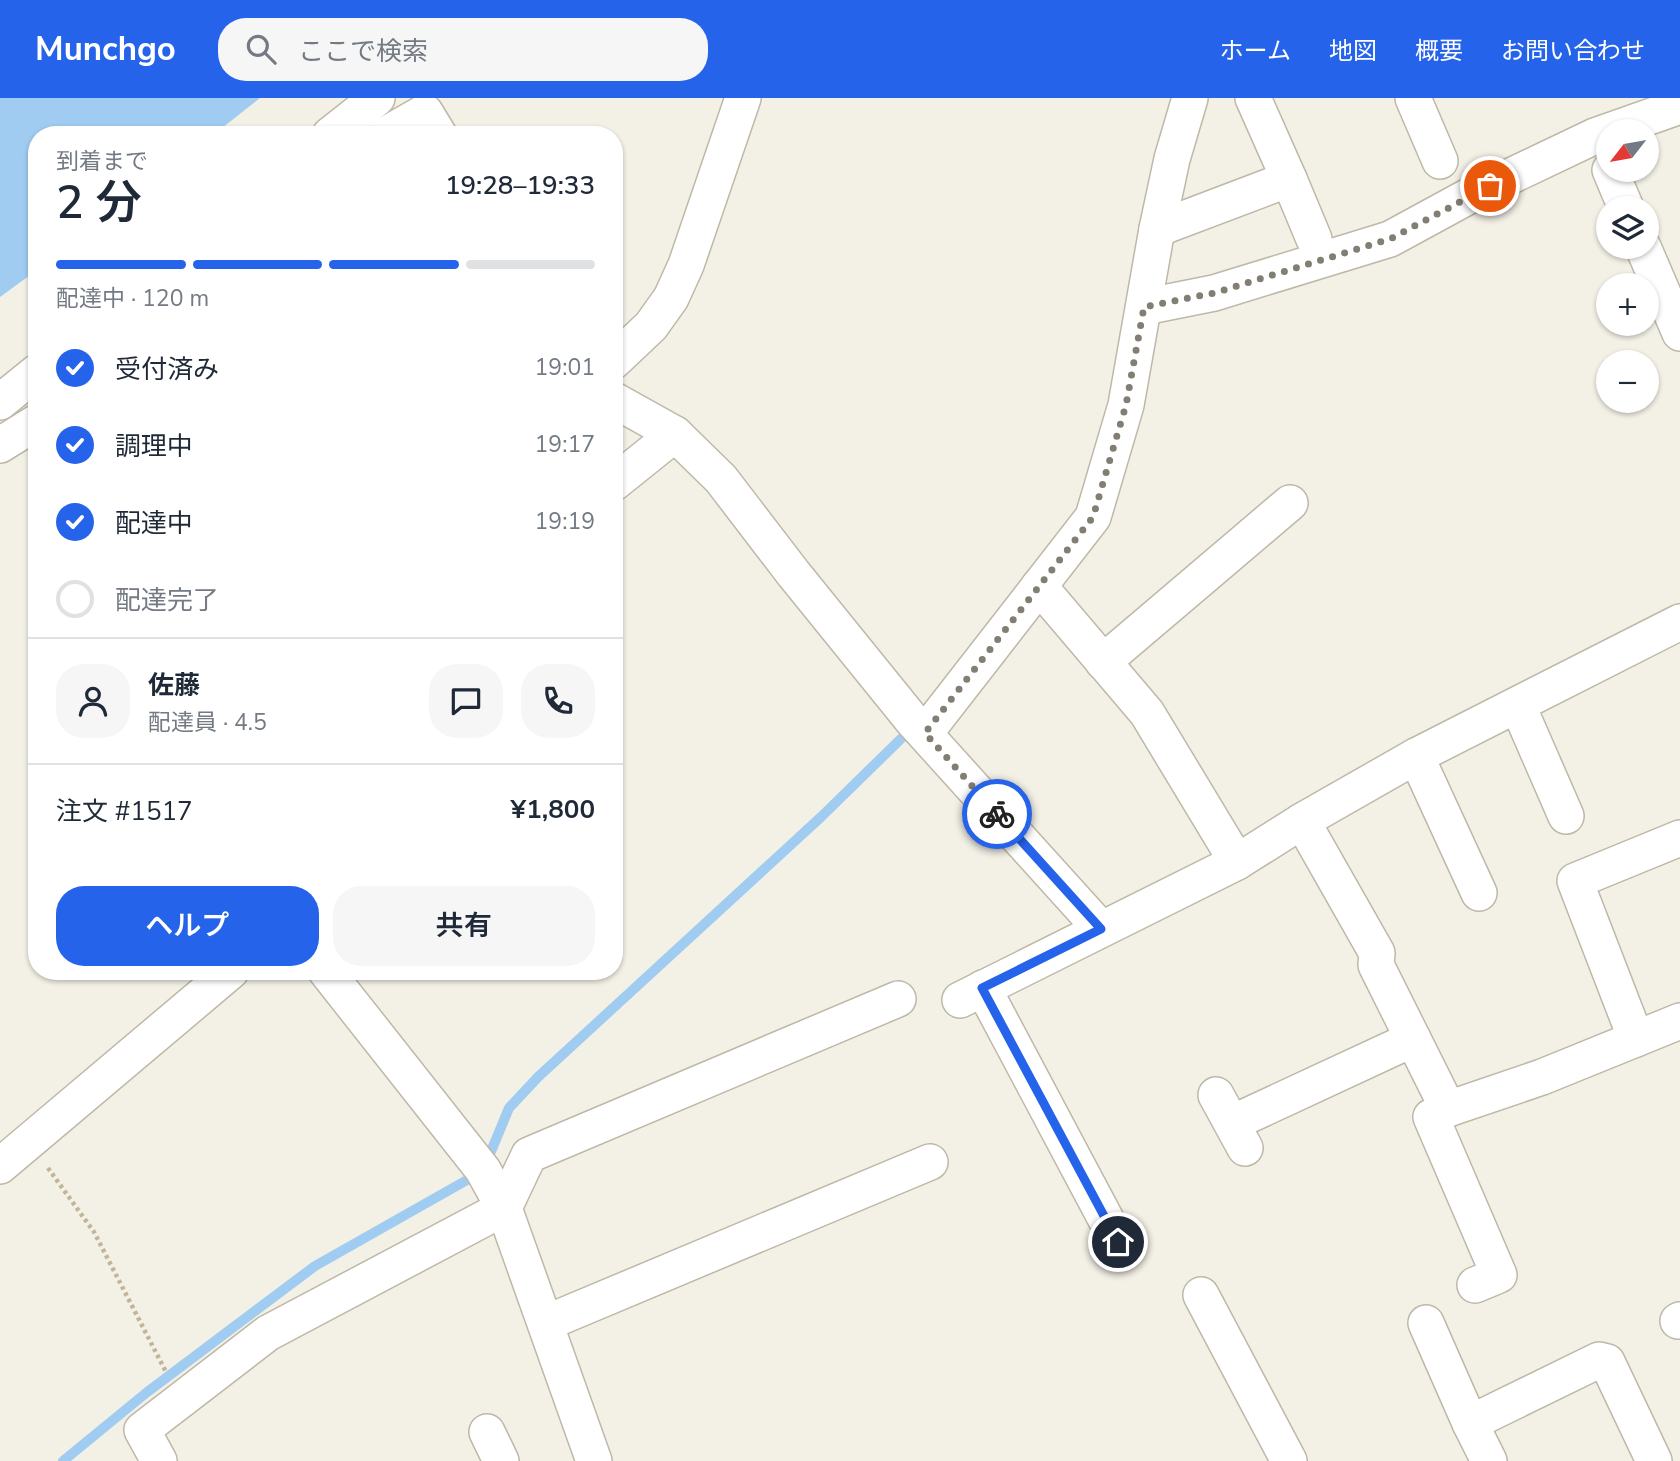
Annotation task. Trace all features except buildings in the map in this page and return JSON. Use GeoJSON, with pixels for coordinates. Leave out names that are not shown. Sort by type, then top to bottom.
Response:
{"type":"FeatureCollection","features":[{"type":"Feature","properties":{"kind":"street"},"geometry":{"type":"LineString","coordinates":[[341,126],[377,98]]}},
{"type":"Feature","properties":{"kind":"street"},"geometry":{"type":"LineString","coordinates":[[623,352],[651,326],[671,298],[686,265],[743,98]]}},
{"type":"Feature","properties":{"kind":"street"},"geometry":{"type":"LineString","coordinates":[[925,733],[1093,517],[1126,405],[1157,229],[1172,159],[1190,98]]}},
{"type":"Feature","properties":{"kind":"street"},"geometry":{"type":"LineString","coordinates":[[1253,98],[1314,239]]}},
{"type":"Feature","properties":{"kind":"street"},"geometry":{"type":"LineString","coordinates":[[1413,98],[1440,161]]}},
{"type":"Feature","properties":{"kind":"street"},"geometry":{"type":"LineString","coordinates":[[1659,120],[1680,106]]}},
{"type":"Feature","properties":{"kind":"street"},"geometry":{"type":"LineString","coordinates":[[407,126],[434,115]]}},
{"type":"Feature","properties":{"kind":"street"},"geometry":{"type":"LineString","coordinates":[[1144,307],[1214,293],[1390,239],[1469,196],[1596,160]]}},
{"type":"Feature","properties":{"kind":"street"},"geometry":{"type":"LineString","coordinates":[[1157,229],[1289,179]]}},
{"type":"Feature","properties":{"kind":"street"},"geometry":{"type":"LineString","coordinates":[[1648,259],[1680,333]]}},
{"type":"Feature","properties":{"kind":"street"},"geometry":{"type":"LineString","coordinates":[[0,402],[28,379]]}},
{"type":"Feature","properties":{"kind":"street"},"geometry":{"type":"LineString","coordinates":[[623,406],[675,434],[721,479],[793,573],[925,733],[1101,929]]}},
{"type":"Feature","properties":{"kind":"street"},"geometry":{"type":"LineString","coordinates":[[0,444],[28,427]]}},
{"type":"Feature","properties":{"kind":"street"},"geometry":{"type":"LineString","coordinates":[[623,476],[675,434]]}},
{"type":"Feature","properties":{"kind":"street"},"geometry":{"type":"LineString","coordinates":[[1103,662],[1290,503]]}},
{"type":"Feature","properties":{"kind":"street"},"geometry":{"type":"LineString","coordinates":[[1039,586],[1147,713],[1237,862]]}},
{"type":"Feature","properties":{"kind":"street"},"geometry":{"type":"LineString","coordinates":[[1118,1242],[971,994],[1237,862],[1302,821],[1416,756],[1680,622]]}},
{"type":"Feature","properties":{"kind":"street"},"geometry":{"type":"LineString","coordinates":[[1518,706],[1566,816]]}},
{"type":"Feature","properties":{"kind":"street"},"geometry":{"type":"LineString","coordinates":[[1416,756],[1479,893]]}},
{"type":"Feature","properties":{"kind":"street"},"geometry":{"type":"LineString","coordinates":[[1302,821],[1377,953],[1376,965],[1413,1039],[1428,1118],[1499,1275],[1475,1285]]}},
{"type":"Feature","properties":{"kind":"street"},"geometry":{"type":"LineString","coordinates":[[1636,1039],[1575,881],[1680,838]]}},
{"type":"Feature","properties":{"kind":"street"},"geometry":{"type":"LineString","coordinates":[[0,1166],[220,980]]}},
{"type":"Feature","properties":{"kind":"street"},"geometry":{"type":"LineString","coordinates":[[333,980],[483,1170],[504,1208],[594,1461]]}},
{"type":"Feature","properties":{"kind":"street"},"geometry":{"type":"LineString","coordinates":[[159,1461],[142,1430],[268,1333],[504,1208],[529,1155],[898,999]]}},
{"type":"Feature","properties":{"kind":"street"},"geometry":{"type":"LineString","coordinates":[[1428,1118],[1542,1077],[1680,1021]]}},
{"type":"Feature","properties":{"kind":"street"},"geometry":{"type":"LineString","coordinates":[[1231,1122],[1413,1039]]}},
{"type":"Feature","properties":{"kind":"street"},"geometry":{"type":"LineString","coordinates":[[546,1323],[930,1162]]}},
{"type":"Feature","properties":{"kind":"street"},"geometry":{"type":"LineString","coordinates":[[1201,1295],[1289,1461]]}},
{"type":"Feature","properties":{"kind":"street"},"geometry":{"type":"LineString","coordinates":[[1426,1323],[1489,1461]]}},
{"type":"Feature","properties":{"kind":"street"},"geometry":{"type":"LineString","coordinates":[[1470,1423],[1599,1360],[1607,1362],[1654,1461]]}},
{"type":"Feature","properties":{"kind":"path"},"geometry":{"type":"LineString","coordinates":[[29,1143],[94,1232],[163,1365]]}},
{"type":"Feature","properties":{"kind":"water"},"geometry":{"type":"Polygon","coordinates":[[[0,98],[260,98],[224,126],[28,126],[28,277],[0,297],[0,98]]]}},
{"type":"Feature","properties":{"kind":"waterway"},"geometry":{"type":"LineString","coordinates":[[487,1161],[509,1108],[538,1077],[821,817],[912,728]]}},
{"type":"Feature","properties":{"kind":"waterway"},"geometry":{"type":"LineString","coordinates":[[63,1461],[146,1393],[315,1266],[467,1180]]}},
{"type":"Feature","properties":{"kind":"way so far"},"geometry":{"type":"LineString","coordinates":[[997,814],[925,733],[1093,517],[1126,405],[1144,307],[1214,293],[1390,239],[1490,186]]}},
{"type":"Feature","properties":{"kind":"route"},"geometry":{"type":"LineString","coordinates":[[997,814],[1101,929],[982,988],[1118,1242]]}}]}
